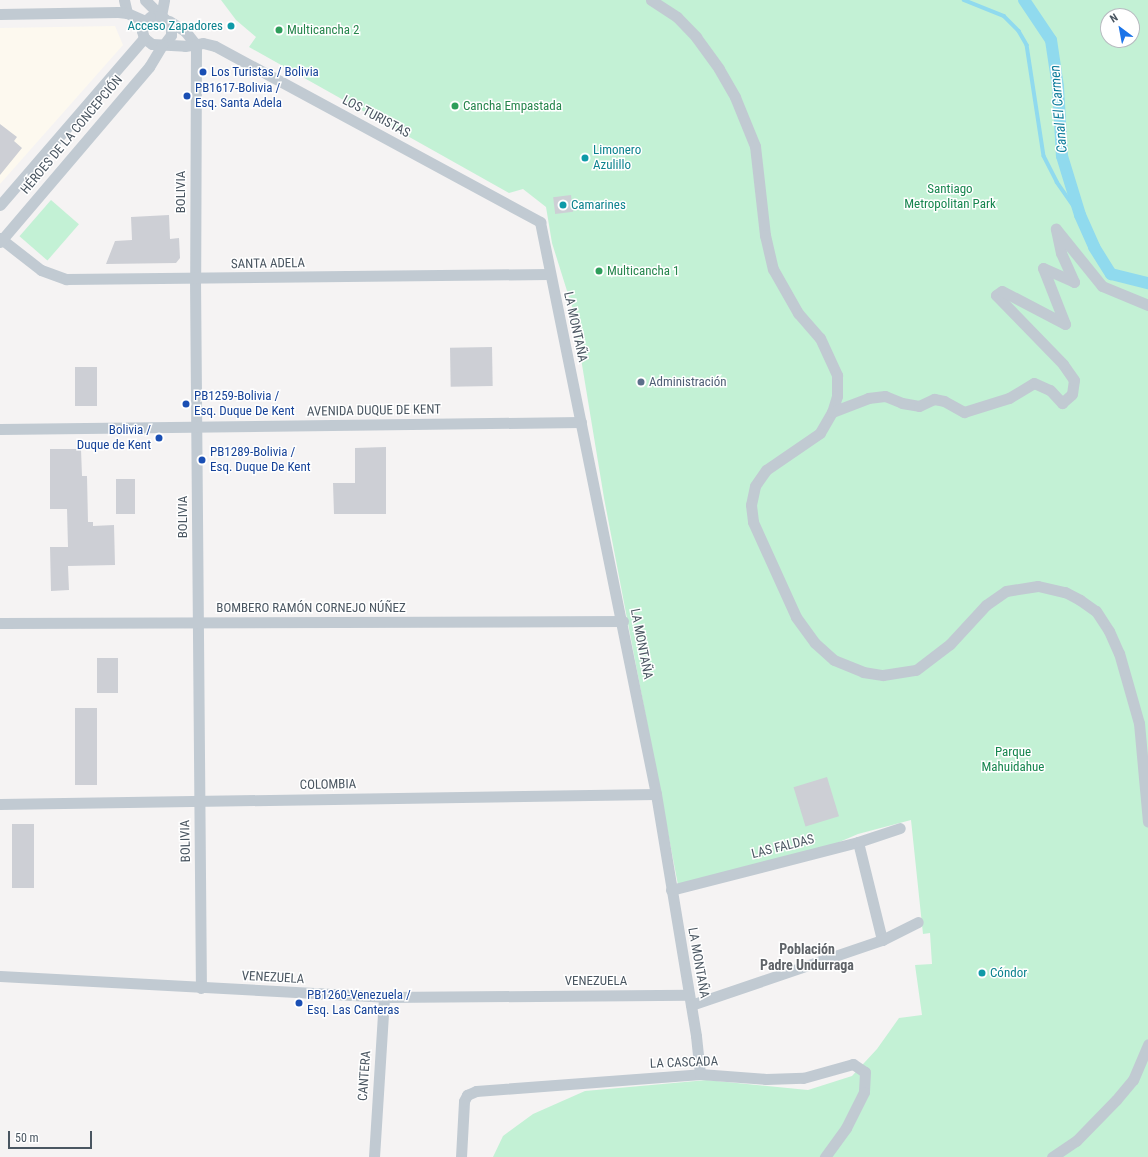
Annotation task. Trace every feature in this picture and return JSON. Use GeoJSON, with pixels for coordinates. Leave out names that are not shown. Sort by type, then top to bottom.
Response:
{"type":"FeatureCollection","features":[{"type":"Feature","properties":{"kind":"street"},"geometry":{"type":"LineString","coordinates":[[124,0],[127,13]]}},
{"type":"Feature","properties":{"kind":"street"},"geometry":{"type":"LineString","coordinates":[[145,0],[165,18],[185,31],[196,45]]}},
{"type":"Feature","properties":{"kind":"street"},"geometry":{"type":"LineString","coordinates":[[164,0],[165,18],[172,31],[163,44],[152,44],[144,38],[142,28],[145,21],[154,15],[165,18]]}},
{"type":"Feature","properties":{"kind":"street"},"geometry":{"type":"LineString","coordinates":[[651,0],[677,17],[696,37],[719,69],[745,118],[755,146],[767,251],[780,285],[829,354],[837,375],[837,396],[832,412],[820,433],[766,470],[755,486],[751,505],[753,522],[796,617],[815,643],[834,660],[863,672],[883,674],[916,670],[950,644],[986,605],[1006,591],[1038,586],[1065,592],[1096,611],[1110,631],[1120,653],[1140,728],[1148,822]]}},
{"type":"Feature","properties":{"kind":"street"},"geometry":{"type":"LineString","coordinates":[[0,14],[127,13],[145,21]]}},
{"type":"Feature","properties":{"kind":"street","name":"HÉROES DE LA CONCEPCIÓN"},"geometry":{"type":"LineString","coordinates":[[0,205],[144,38]]}},
{"type":"Feature","properties":{"kind":"street","name":"LOS TURISTAS"},"geometry":{"type":"LineString","coordinates":[[163,44],[215,46],[540,222]]}},
{"type":"Feature","properties":{"kind":"street","name":"HÉROES DE LA CONCEPCIÓN"},"geometry":{"type":"LineString","coordinates":[[1,240],[149,66],[163,44]]}},
{"type":"Feature","properties":{"kind":"street","name":"BOLIVIA"},"geometry":{"type":"LineString","coordinates":[[196,45],[195,278],[201,988]]}},
{"type":"Feature","properties":{"kind":"street","name":"LA MONTAÑA"},"geometry":{"type":"LineString","coordinates":[[540,222],[549,274],[623,621],[656,794],[690,1000],[700,1074]]}},
{"type":"Feature","properties":{"kind":"street"},"geometry":{"type":"LineString","coordinates":[[832,412],[868,398],[885,396],[902,403],[919,406],[934,399],[944,401],[964,412],[1009,398],[1034,383],[1050,390],[1062,403],[1072,394],[1074,380],[1063,364],[996,295],[1002,291],[1065,324],[1043,268],[1074,282],[1061,253],[1056,229],[1102,286],[1148,305]]}},
{"type":"Feature","properties":{"kind":"street","name":"SANTA ADELA"},"geometry":{"type":"LineString","coordinates":[[1,240],[41,270],[60,278],[549,274]]}},
{"type":"Feature","properties":{"kind":"street","name":"AVENIDA DUQUE DE KENT"},"geometry":{"type":"LineString","coordinates":[[0,429],[581,422]]}},
{"type":"Feature","properties":{"kind":"street","name":"BOMBERO RAMÓN CORNEJO NÚÑEZ"},"geometry":{"type":"LineString","coordinates":[[0,623],[623,621]]}},
{"type":"Feature","properties":{"kind":"street","name":"COLOMBIA"},"geometry":{"type":"LineString","coordinates":[[0,804],[656,794]]}},
{"type":"Feature","properties":{"kind":"street","name":"LAS FALDAS"},"geometry":{"type":"LineString","coordinates":[[671,890],[858,842],[900,828]]}},
{"type":"Feature","properties":{"kind":"street"},"geometry":{"type":"LineString","coordinates":[[858,842],[882,940]]}},
{"type":"Feature","properties":{"kind":"street","name":"VENEZUELA"},"geometry":{"type":"LineString","coordinates":[[0,976],[384,997],[690,1000],[882,940],[918,922]]}},
{"type":"Feature","properties":{"kind":"street","name":"CANTERA"},"geometry":{"type":"LineString","coordinates":[[374,1157],[384,997]]}},
{"type":"Feature","properties":{"kind":"street"},"geometry":{"type":"LineString","coordinates":[[1052,1157],[1076,1141],[1116,1100],[1133,1080],[1148,1044]]}},
{"type":"Feature","properties":{"kind":"street","name":"LA CASCADA"},"geometry":{"type":"LineString","coordinates":[[461,1157],[464,1101],[467,1095],[476,1091],[700,1074],[766,1079],[803,1078],[854,1064],[865,1072],[864,1092],[846,1128],[825,1157]]}},
{"type":"Feature","properties":{"kind":"shaded area"},"geometry":{"type":"Polygon","coordinates":[[[115,26],[123,45],[0,184],[0,28],[115,26]]]}},
{"type":"Feature","properties":{"kind":"green space"},"geometry":{"type":"Polygon","coordinates":[[[221,0],[1148,0],[1148,1157],[493,1157],[503,1136],[533,1114],[585,1091],[707,1080],[808,1090],[852,1076],[877,1049],[899,1018],[922,1015],[915,965],[932,964],[930,933],[923,934],[911,820],[858,834],[830,846],[678,885],[604,498],[573,310],[552,243],[546,207],[523,189],[509,193],[249,47],[256,37],[236,20],[221,0]]]}},
{"type":"Feature","properties":{"kind":"green space"},"geometry":{"type":"Polygon","coordinates":[[[51,200],[79,224],[47,261],[20,236],[51,200]]]}},
{"type":"Feature","properties":{"kind":"building"},"geometry":{"type":"Polygon","coordinates":[[[0,124],[17,137],[14,141],[22,148],[0,175],[0,124]]]}},
{"type":"Feature","properties":{"kind":"building","name":"Camarines"},"geometry":{"type":"Polygon","coordinates":[[[571,195],[573,212],[555,214],[553,197],[571,195]]]}},
{"type":"Feature","properties":{"kind":"building"},"geometry":{"type":"Polygon","coordinates":[[[169,215],[170,239],[179,238],[180,258],[176,263],[106,264],[115,241],[132,240],[131,217],[169,215]]]}},
{"type":"Feature","properties":{"kind":"building"},"geometry":{"type":"Polygon","coordinates":[[[492,347],[493,386],[451,387],[450,348],[492,347]]]}},
{"type":"Feature","properties":{"kind":"building"},"geometry":{"type":"Polygon","coordinates":[[[75,367],[97,367],[97,406],[75,406],[75,367]]]}},
{"type":"Feature","properties":{"kind":"building"},"geometry":{"type":"Polygon","coordinates":[[[386,447],[386,514],[334,514],[333,483],[355,483],[355,448],[386,447]]]}},
{"type":"Feature","properties":{"kind":"building"},"geometry":{"type":"Polygon","coordinates":[[[50,449],[81,449],[82,476],[87,476],[88,522],[93,522],[93,526],[114,525],[115,565],[68,566],[69,590],[51,591],[50,547],[68,547],[67,509],[50,509],[50,449]]]}},
{"type":"Feature","properties":{"kind":"building"},"geometry":{"type":"Polygon","coordinates":[[[116,479],[135,479],[135,514],[116,514],[116,479]]]}},
{"type":"Feature","properties":{"kind":"building"},"geometry":{"type":"Polygon","coordinates":[[[97,658],[118,658],[118,693],[97,693],[97,658]]]}},
{"type":"Feature","properties":{"kind":"building"},"geometry":{"type":"Polygon","coordinates":[[[75,708],[97,708],[97,785],[75,785],[75,708]]]}},
{"type":"Feature","properties":{"kind":"building"},"geometry":{"type":"Polygon","coordinates":[[[827,777],[839,816],[806,826],[794,787],[827,777]]]}},
{"type":"Feature","properties":{"kind":"building"},"geometry":{"type":"Polygon","coordinates":[[[12,824],[34,824],[34,888],[12,888],[12,824]]]}},
{"type":"Feature","properties":{"kind":"waterway"},"geometry":{"type":"LineString","coordinates":[[964,0],[1004,16],[1019,31],[1027,45],[1044,156],[1057,182],[1080,215]]}},
{"type":"Feature","properties":{"kind":"waterway","name":"Canal El Carmen"},"geometry":{"type":"LineString","coordinates":[[1024,0],[1051,40],[1058,87],[1062,156],[1080,215],[1094,247],[1111,274],[1148,283]]}},
{"type":"Feature","properties":{"kind":"place","name":"Acceso Zapadores"},"geometry":{"type":"Point","coordinates":[231,26]}},
{"type":"Feature","properties":{"kind":"place","name":"Multicancha 2"},"geometry":{"type":"Point","coordinates":[279,30]}},
{"type":"Feature","properties":{"kind":"place","name":"Los Turistas / Bolivia"},"geometry":{"type":"Point","coordinates":[203,72]}},
{"type":"Feature","properties":{"kind":"place","name":"PB1617-Bolivia / Esq. Santa Adela"},"geometry":{"type":"Point","coordinates":[187,96]}},
{"type":"Feature","properties":{"kind":"place","name":"Cancha Empastada"},"geometry":{"type":"Point","coordinates":[455,106]}},
{"type":"Feature","properties":{"kind":"place","name":"Limonero Azulillo"},"geometry":{"type":"Point","coordinates":[585,158]}},
{"type":"Feature","properties":{"kind":"place","name":"Camarines"},"geometry":{"type":"Point","coordinates":[563,205]}},
{"type":"Feature","properties":{"kind":"place","name":"Multicancha 1"},"geometry":{"type":"Point","coordinates":[599,271]}},
{"type":"Feature","properties":{"kind":"place","name":"Administración"},"geometry":{"type":"Point","coordinates":[641,382]}},
{"type":"Feature","properties":{"kind":"place","name":"PB1259-Bolivia / Esq. Duque De Kent"},"geometry":{"type":"Point","coordinates":[186,404]}},
{"type":"Feature","properties":{"kind":"place","name":"Bolivia / Duque de Kent"},"geometry":{"type":"Point","coordinates":[159,438]}},
{"type":"Feature","properties":{"kind":"place","name":"PB1289-Bolivia / Esq. Duque De Kent"},"geometry":{"type":"Point","coordinates":[202,460]}},
{"type":"Feature","properties":{"kind":"place","name":"Cóndor"},"geometry":{"type":"Point","coordinates":[982,973]}},
{"type":"Feature","properties":{"kind":"place","name":"PB1260-Venezuela / Esq. Las Canteras"},"geometry":{"type":"Point","coordinates":[299,1003]}},
{"type":"Feature","properties":{"kind":"district","name":"Población Padre Undurraga"},"geometry":{"type":"Point","coordinates":[807,958]}},
{"type":"Feature","properties":{"kind":"park label","name":"Santiago Metropolitan Park"},"geometry":{"type":"Point","coordinates":[950,198]}},
{"type":"Feature","properties":{"kind":"park label","name":"Parque Mahuidahue"},"geometry":{"type":"Point","coordinates":[1013,760]}}]}
